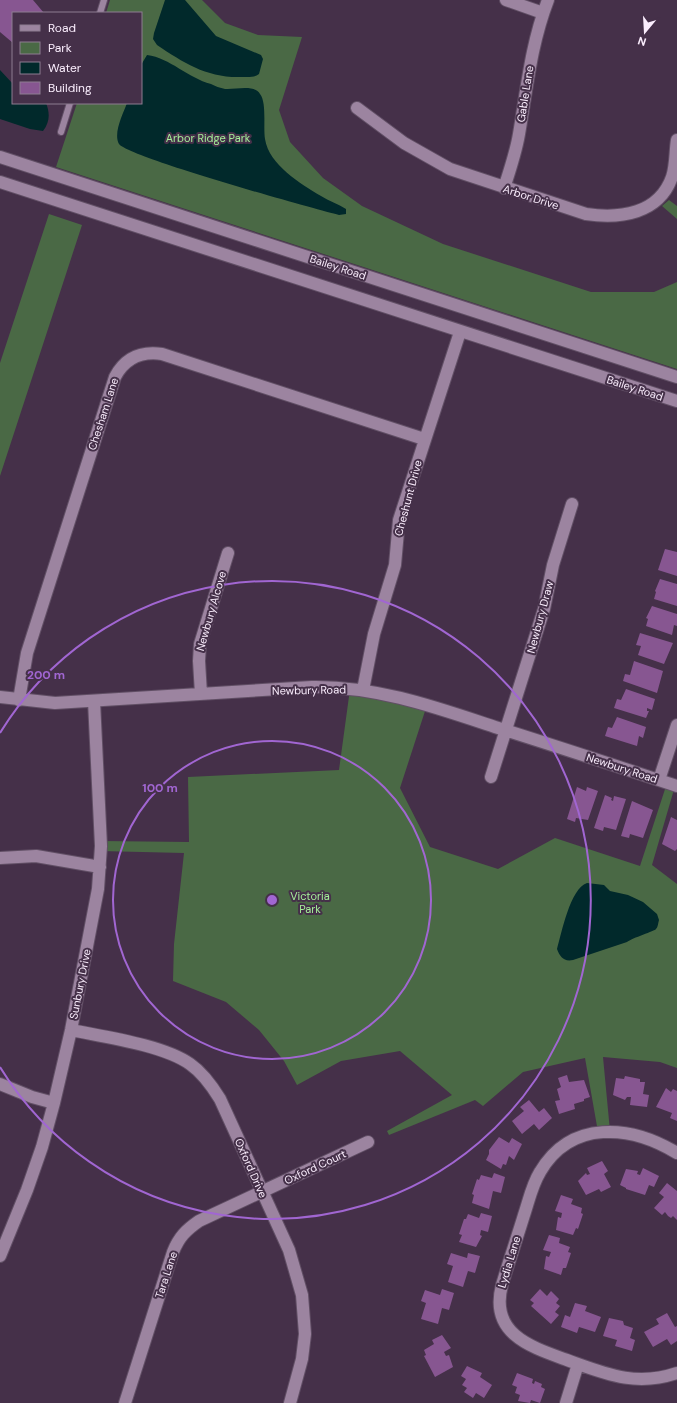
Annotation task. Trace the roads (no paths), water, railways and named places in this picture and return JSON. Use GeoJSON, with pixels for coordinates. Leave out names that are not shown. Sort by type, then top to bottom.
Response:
{"type":"FeatureCollection","features":[{"type":"Feature","properties":{"kind":"street"},"geometry":{"type":"LineString","coordinates":[[506,0],[543,13]]}},
{"type":"Feature","properties":{"kind":"street","name":"Gable Lane"},"geometry":{"type":"LineString","coordinates":[[504,188],[519,136],[529,64],[548,0]]}},
{"type":"Feature","properties":{"kind":"street","name":"Arbor Drive"},"geometry":{"type":"LineString","coordinates":[[357,108],[404,143],[427,158],[450,169],[504,188],[586,214],[601,217],[626,216],[647,207],[667,186],[674,166],[677,140]]}},
{"type":"Feature","properties":{"kind":"street","name":"Bailey Road"},"geometry":{"type":"LineString","coordinates":[[0,157],[677,377]]}},
{"type":"Feature","properties":{"kind":"street","name":"Bailey Road"},"geometry":{"type":"LineString","coordinates":[[0,182],[677,401]]}},
{"type":"Feature","properties":{"kind":"street","name":"Cheshunt Drive"},"geometry":{"type":"LineString","coordinates":[[363,690],[374,634],[395,566],[399,520],[424,439],[460,332]]}},
{"type":"Feature","properties":{"kind":"street","name":"Chesham Lane"},"geometry":{"type":"LineString","coordinates":[[19,700],[27,653],[114,377],[120,367],[130,359],[140,354],[162,354],[424,439]]}},
{"type":"Feature","properties":{"kind":"street","name":"Newbury Draw"},"geometry":{"type":"LineString","coordinates":[[491,777],[544,609],[553,564],[572,504]]}},
{"type":"Feature","properties":{"kind":"street","name":"Newbury Alcove"},"geometry":{"type":"LineString","coordinates":[[201,694],[199,662],[200,644],[228,553]]}},
{"type":"Feature","properties":{"kind":"street","name":"Newbury Road"},"geometry":{"type":"LineString","coordinates":[[0,697],[55,703],[312,687],[333,687],[363,690],[387,694],[421,703],[677,786]]}},
{"type":"Feature","properties":{"kind":"street","name":"Sunbury Drive"},"geometry":{"type":"LineString","coordinates":[[0,1256],[27,1190],[42,1147],[54,1103],[71,1030],[98,889],[101,846],[94,701]]}},
{"type":"Feature","properties":{"kind":"street"},"geometry":{"type":"LineString","coordinates":[[659,780],[677,725]]}},
{"type":"Feature","properties":{"kind":"street"},"geometry":{"type":"LineString","coordinates":[[0,858],[36,856],[100,867]]}},
{"type":"Feature","properties":{"kind":"street","name":"Oxford Drive"},"geometry":{"type":"LineString","coordinates":[[71,1030],[163,1050],[190,1064],[212,1085],[220,1099],[289,1250],[302,1295],[305,1334],[302,1359],[290,1403]]}},
{"type":"Feature","properties":{"kind":"street"},"geometry":{"type":"LineString","coordinates":[[0,1084],[32,1097],[54,1103]]}},
{"type":"Feature","properties":{"kind":"street","name":"Lydia Lane"},"geometry":{"type":"LineString","coordinates":[[677,1153],[655,1142],[630,1134],[610,1131],[595,1133],[577,1139],[560,1149],[545,1164],[537,1178],[502,1285],[500,1299],[501,1310],[506,1325],[522,1342],[532,1348],[615,1377],[631,1379],[654,1378],[677,1373]]}},
{"type":"Feature","properties":{"kind":"street","name":"Oxford Court"},"geometry":{"type":"LineString","coordinates":[[262,1192],[368,1142]]}},
{"type":"Feature","properties":{"kind":"street","name":"Tara Lane"},"geometry":{"type":"LineString","coordinates":[[125,1403],[178,1239],[187,1228],[199,1221],[262,1192]]}},
{"type":"Feature","properties":{"kind":"street"},"geometry":{"type":"LineString","coordinates":[[566,1403],[578,1364]]}},
{"type":"Feature","properties":{"kind":"lane"},"geometry":{"type":"LineString","coordinates":[[100,12],[104,0]]}},
{"type":"Feature","properties":{"kind":"lane"},"geometry":{"type":"LineString","coordinates":[[61,132],[70,104]]}},
{"type":"Feature","properties":{"kind":"water"},"geometry":{"type":"Polygon","coordinates":[[[165,0],[185,0],[216,36],[261,55],[263,59],[259,74],[250,77],[229,77],[217,75],[186,63],[157,45],[153,39],[154,33],[165,0]]]}},
{"type":"Feature","properties":{"kind":"water"},"geometry":{"type":"Polygon","coordinates":[[[147,55],[163,60],[219,88],[249,88],[257,91],[262,98],[264,109],[265,139],[273,157],[287,173],[304,186],[346,209],[346,214],[339,215],[222,182],[153,160],[119,144],[117,134],[127,104],[142,104],[142,63],[147,55]]]}},
{"type":"Feature","properties":{"kind":"water"},"geometry":{"type":"Polygon","coordinates":[[[0,70],[12,83],[12,104],[46,104],[49,117],[43,131],[30,129],[0,119],[0,70]]]}},
{"type":"Feature","properties":{"kind":"water"},"geometry":{"type":"Polygon","coordinates":[[[587,883],[604,885],[610,891],[628,895],[643,902],[657,914],[659,920],[657,928],[627,942],[573,960],[565,960],[557,949],[564,922],[576,893],[587,883]]]}},
{"type":"Feature","properties":{"kind":"park label","name":"Arbor Ridge Park"},"geometry":{"type":"Point","coordinates":[208,138]}},
{"type":"Feature","properties":{"kind":"park label","name":"Victoria Park"},"geometry":{"type":"Point","coordinates":[310,902]}}]}
